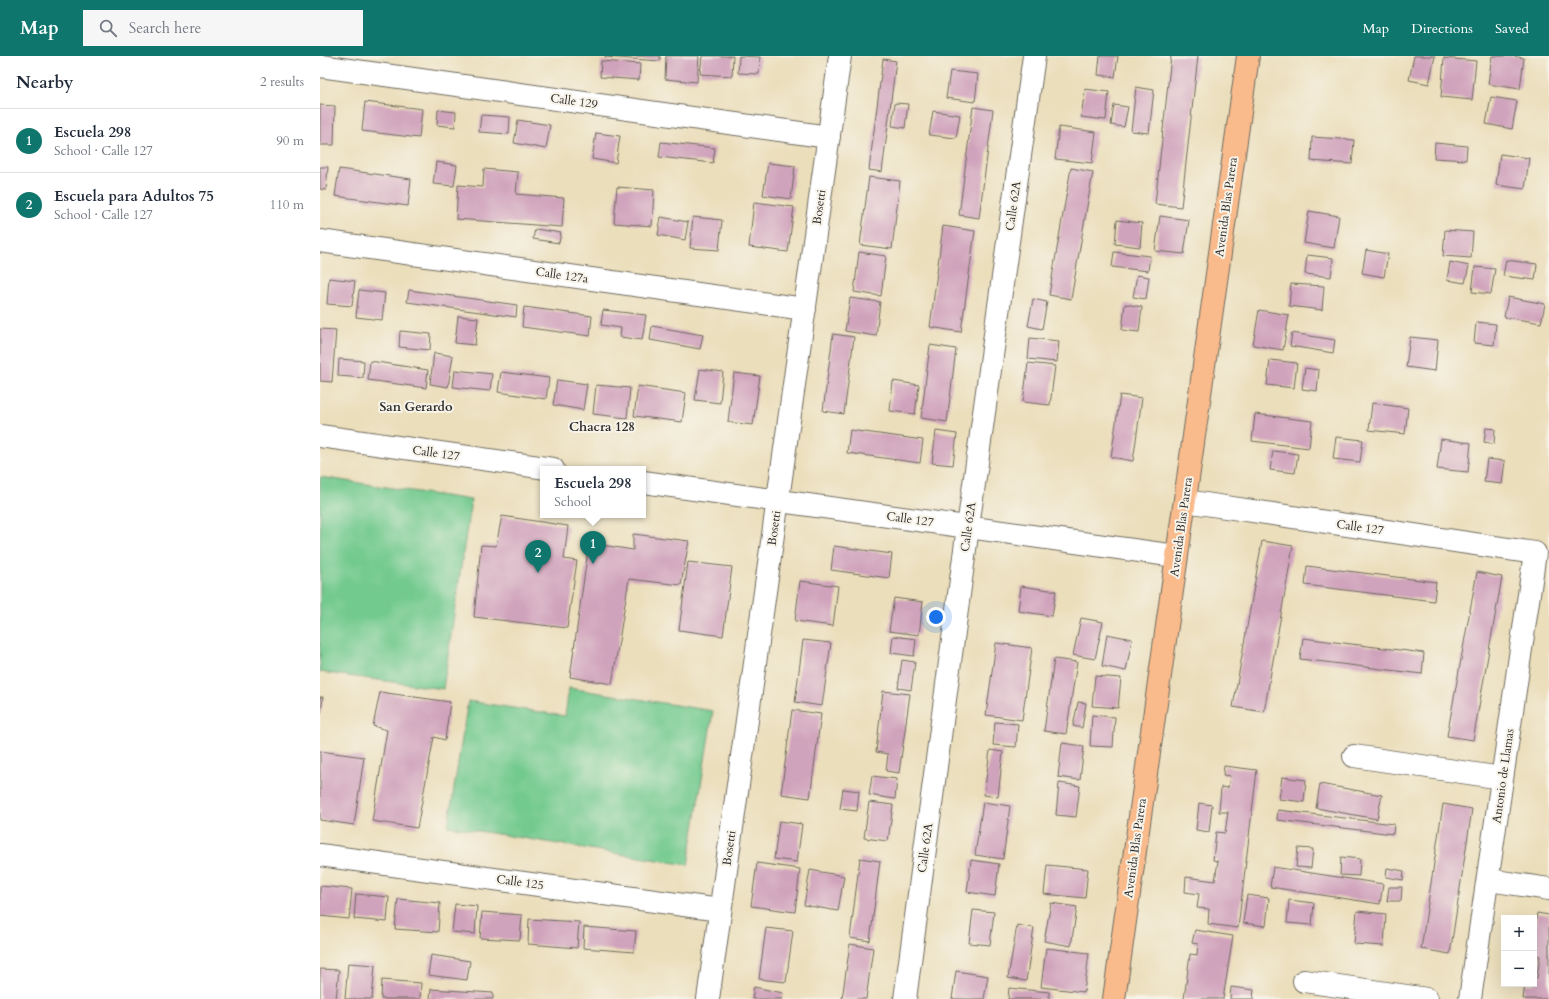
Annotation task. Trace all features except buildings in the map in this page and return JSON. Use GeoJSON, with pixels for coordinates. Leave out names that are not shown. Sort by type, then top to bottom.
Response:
{"type":"FeatureCollection","features":[{"type":"Feature","properties":{"kind":"main road","name":"Avenida Blas Parera"},"geometry":{"type":"LineString","coordinates":[[1114,999],[1248,56]]}},
{"type":"Feature","properties":{"kind":"street","name":"Bosetti"},"geometry":{"type":"LineString","coordinates":[[708,999],[840,56]]}},
{"type":"Feature","properties":{"kind":"street","name":"Calle 62A"},"geometry":{"type":"LineString","coordinates":[[905,999],[968,527],[1034,56]]}},
{"type":"Feature","properties":{"kind":"street","name":"Calle 129"},"geometry":{"type":"LineString","coordinates":[[320,66],[829,137]]}},
{"type":"Feature","properties":{"kind":"street","name":"Calle 127a"},"geometry":{"type":"LineString","coordinates":[[320,242],[805,309]]}},
{"type":"Feature","properties":{"kind":"street","name":"Calle 127"},"geometry":{"type":"LineString","coordinates":[[320,436],[540,467]]}},
{"type":"Feature","properties":{"kind":"street","name":"Calle 127"},"geometry":{"type":"LineString","coordinates":[[646,482],[1176,556]]}},
{"type":"Feature","properties":{"kind":"street","name":"Calle 127"},"geometry":{"type":"LineString","coordinates":[[1185,501],[1536,553]]}},
{"type":"Feature","properties":{"kind":"street","name":"Antonio de Llamas"},"geometry":{"type":"LineString","coordinates":[[1470,999],[1536,553]]}},
{"type":"Feature","properties":{"kind":"street"},"geometry":{"type":"LineString","coordinates":[[1354,756],[1502,778]]}},
{"type":"Feature","properties":{"kind":"street","name":"Calle 125"},"geometry":{"type":"LineString","coordinates":[[320,855],[720,910]]}},
{"type":"Feature","properties":{"kind":"street"},"geometry":{"type":"LineString","coordinates":[[1488,880],[1549,889]]}},
{"type":"Feature","properties":{"kind":"street"},"geometry":{"type":"LineString","coordinates":[[1304,981],[1427,999]]}},
{"type":"Feature","properties":{"kind":"green space"},"geometry":{"type":"Polygon","coordinates":[[[320,477],[471,500],[443,689],[320,672],[320,477]]]}},
{"type":"Feature","properties":{"kind":"green space"},"geometry":{"type":"Polygon","coordinates":[[[569,688],[713,711],[688,865],[448,826],[468,701],[565,716],[569,688]]]}},
{"type":"Feature","properties":{"kind":"place","name":"Escuela 298"},"geometry":{"type":"Point","coordinates":[593,564]}},
{"type":"Feature","properties":{"kind":"place","name":"Escuela para Adultos 75"},"geometry":{"type":"Point","coordinates":[538,573]}},
{"type":"Feature","properties":{"kind":"district","name":"San Gerardo"},"geometry":{"type":"Point","coordinates":[416,406]}},
{"type":"Feature","properties":{"kind":"district","name":"Chacra 128"},"geometry":{"type":"Point","coordinates":[602,426]}}]}
